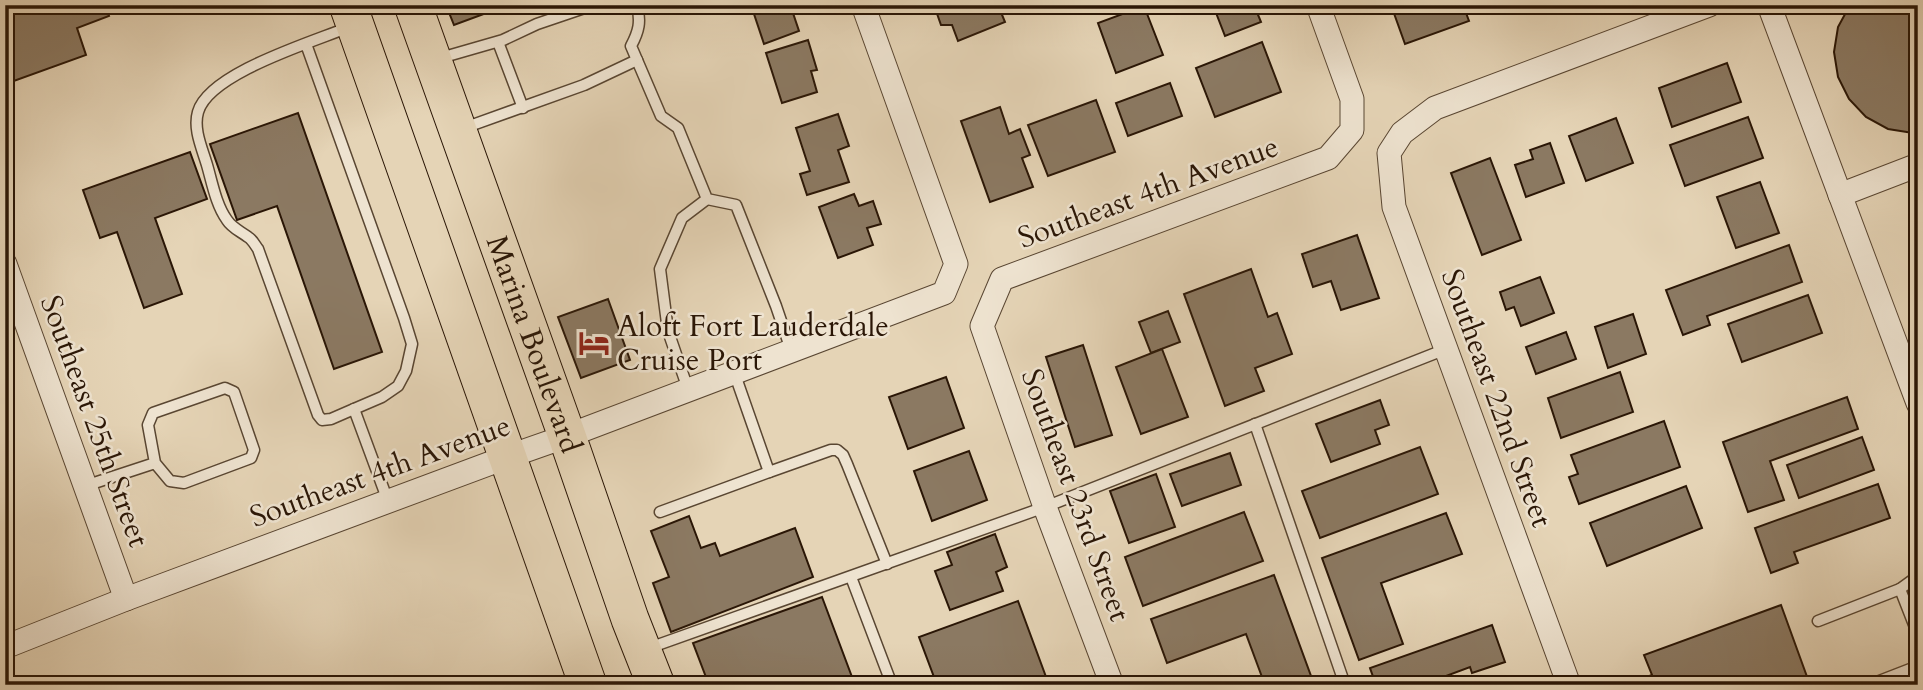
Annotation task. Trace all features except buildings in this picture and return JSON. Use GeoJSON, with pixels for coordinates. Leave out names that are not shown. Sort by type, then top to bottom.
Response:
{"type":"FeatureCollection","features":[{"type":"Feature","properties":{"kind":"main road","name":"Marina Boulevard"},"geometry":{"type":"LineString","coordinates":[[413,5],[656,685]]}},
{"type":"Feature","properties":{"kind":"main road","name":"Marina Boulevard"},"geometry":{"type":"LineString","coordinates":[[351,15],[588,685]]}},
{"type":"Feature","properties":{"kind":"street","name":"Southeast 4th Avenue"},"geometry":{"type":"LineString","coordinates":[[5,647],[126,599],[944,293],[956,264],[863,5]]}},
{"type":"Feature","properties":{"kind":"street","name":"Southeast 4th Avenue"},"geometry":{"type":"LineString","coordinates":[[982,326],[1002,279],[1328,159],[1352,130],[1352,99],[1318,5]]}},
{"type":"Feature","properties":{"kind":"street","name":"Southeast 22nd Street"},"geometry":{"type":"LineString","coordinates":[[1569,685],[1394,207],[1389,153],[1402,133],[1435,108],[1709,5]]}},
{"type":"Feature","properties":{"kind":"street"},"geometry":{"type":"LineString","coordinates":[[1769,5],[1918,403]]}},
{"type":"Feature","properties":{"kind":"street"},"geometry":{"type":"LineString","coordinates":[[1840,195],[1918,165]]}},
{"type":"Feature","properties":{"kind":"street","name":"Southeast 25th Street"},"geometry":{"type":"LineString","coordinates":[[5,264],[126,599]]}},
{"type":"Feature","properties":{"kind":"street","name":"Southeast 23rd Street"},"geometry":{"type":"LineString","coordinates":[[982,326],[1045,507],[1112,685]]}},
{"type":"Feature","properties":{"kind":"lane"},"geometry":{"type":"LineString","coordinates":[[433,61],[498,42],[537,24],[593,5]]}},
{"type":"Feature","properties":{"kind":"lane"},"geometry":{"type":"LineString","coordinates":[[637,5],[641,19],[631,46],[661,116],[678,128],[707,199]]}},
{"type":"Feature","properties":{"kind":"lane"},"geometry":{"type":"LineString","coordinates":[[306,44],[412,344],[406,371],[398,386],[382,397],[331,419],[322,419],[318,415],[258,249],[249,237],[239,233],[227,220],[218,200],[197,135],[197,114],[204,99],[230,78],[267,59],[306,44],[351,15]]}},
{"type":"Feature","properties":{"kind":"lane"},"geometry":{"type":"LineString","coordinates":[[498,42],[523,108]]}},
{"type":"Feature","properties":{"kind":"lane"},"geometry":{"type":"LineString","coordinates":[[458,131],[584,85],[637,61]]}},
{"type":"Feature","properties":{"kind":"lane"},"geometry":{"type":"LineString","coordinates":[[688,389],[668,331],[660,269],[682,218],[707,199],[736,205],[791,350]]}},
{"type":"Feature","properties":{"kind":"lane"},"geometry":{"type":"LineString","coordinates":[[642,650],[1045,507],[1446,349]]}},
{"type":"Feature","properties":{"kind":"lane"},"geometry":{"type":"LineString","coordinates":[[734,372],[769,472]]}},
{"type":"Feature","properties":{"kind":"lane"},"geometry":{"type":"LineString","coordinates":[[225,388],[234,392],[254,450],[251,458],[184,484],[170,481],[155,463],[148,425],[153,413],[225,388]]}},
{"type":"Feature","properties":{"kind":"lane"},"geometry":{"type":"LineString","coordinates":[[355,409],[388,501]]}},
{"type":"Feature","properties":{"kind":"lane"},"geometry":{"type":"LineString","coordinates":[[1255,424],[1345,685]]}},
{"type":"Feature","properties":{"kind":"lane"},"geometry":{"type":"LineString","coordinates":[[660,512],[837,450],[847,464],[887,564]]}},
{"type":"Feature","properties":{"kind":"lane"},"geometry":{"type":"LineString","coordinates":[[85,486],[155,463]]}},
{"type":"Feature","properties":{"kind":"lane"},"geometry":{"type":"LineString","coordinates":[[1818,621],[1900,589],[1918,576]]}},
{"type":"Feature","properties":{"kind":"lane"},"geometry":{"type":"LineString","coordinates":[[851,577],[892,685]]}},
{"type":"Feature","properties":{"kind":"lane"},"geometry":{"type":"LineString","coordinates":[[1900,589],[1918,635]]}},
{"type":"Feature","properties":{"kind":"lane"},"geometry":{"type":"LineString","coordinates":[[1870,685],[1918,666]]}},
{"type":"Feature","properties":{"kind":"place","name":"Aloft Fort Lauderdale Cruise Port"},"geometry":{"type":"Point","coordinates":[594,343]}}]}
